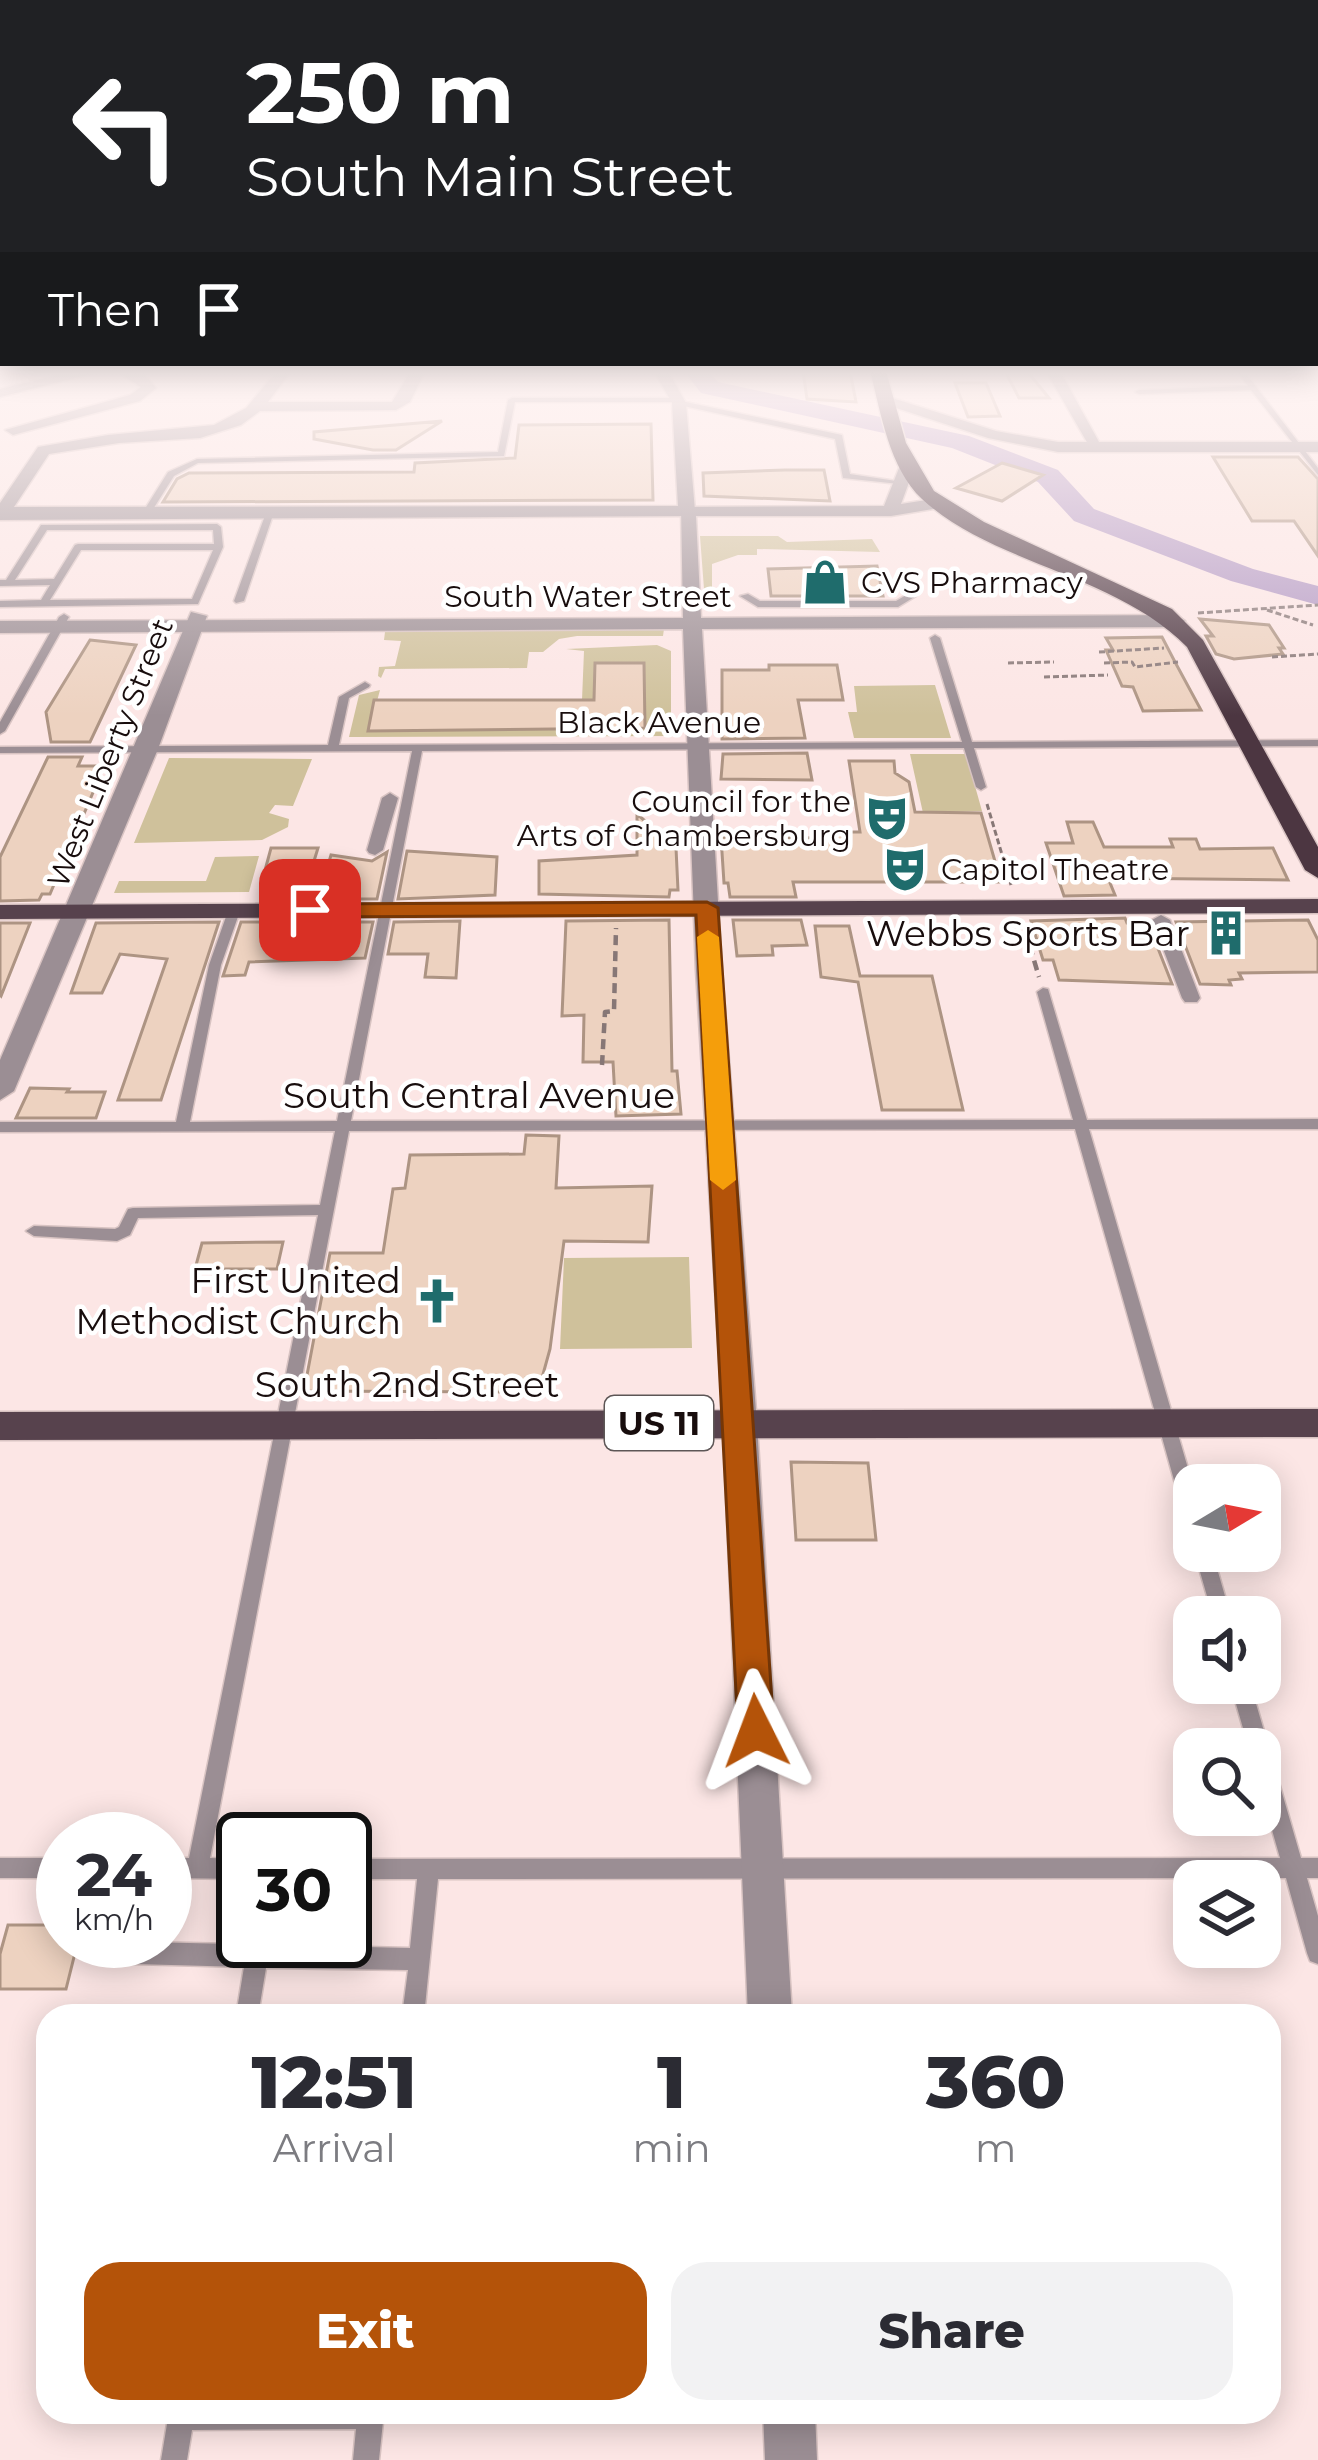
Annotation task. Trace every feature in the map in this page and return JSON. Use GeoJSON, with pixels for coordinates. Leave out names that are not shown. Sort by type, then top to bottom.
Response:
{"type":"FeatureCollection","features":[{"type":"Feature","properties":{"kind":"highway"},"geometry":{"type":"LineString","coordinates":[[918,486],[977,526],[1182,617],[1318,870]]}},
{"type":"Feature","properties":{"kind":"main road"},"geometry":{"type":"LineString","coordinates":[[0,912],[1318,906]]}},
{"type":"Feature","properties":{"kind":"main road","name":"South 2nd Street"},"geometry":{"type":"LineString","coordinates":[[0,1426],[1318,1423]]}},
{"type":"Feature","properties":{"kind":"street"},"geometry":{"type":"LineString","coordinates":[[1,513],[20,486]]}},
{"type":"Feature","properties":{"kind":"street"},"geometry":{"type":"LineString","coordinates":[[685,486],[769,2004]]}},
{"type":"Feature","properties":{"kind":"street"},"geometry":{"type":"LineString","coordinates":[[891,511],[899,486]]}},
{"type":"Feature","properties":{"kind":"street"},"geometry":{"type":"LineString","coordinates":[[1,513],[147,512],[220,519],[270,512],[891,511],[939,503]]}},
{"type":"Feature","properties":{"kind":"street","name":"South Water Street"},"geometry":{"type":"LineString","coordinates":[[0,617],[195,622],[1182,617]]}},
{"type":"Feature","properties":{"kind":"street","name":"South Water Street"},"geometry":{"type":"LineString","coordinates":[[0,628],[61,622]]}},
{"type":"Feature","properties":{"kind":"street","name":"West Liberty Street"},"geometry":{"type":"LineString","coordinates":[[0,1091],[147,749],[195,622]]}},
{"type":"Feature","properties":{"kind":"street"},"geometry":{"type":"LineString","coordinates":[[375,850],[390,797]]}},
{"type":"Feature","properties":{"kind":"street"},"geometry":{"type":"LineString","coordinates":[[1161,920],[1191,998]]}},
{"type":"Feature","properties":{"kind":"street"},"geometry":{"type":"LineString","coordinates":[[790,2424],[791,2460]]}},
{"type":"Feature","properties":{"kind":"lane"},"geometry":{"type":"LineString","coordinates":[[147,512],[163,486]]}},
{"type":"Feature","properties":{"kind":"lane"},"geometry":{"type":"LineString","coordinates":[[239,601],[270,512]]}},
{"type":"Feature","properties":{"kind":"lane"},"geometry":{"type":"LineString","coordinates":[[0,604],[196,602],[219,547],[220,519],[44,527],[4,583]]}},
{"type":"Feature","properties":{"kind":"lane"},"geometry":{"type":"LineString","coordinates":[[44,603],[89,527]]}},
{"type":"Feature","properties":{"kind":"lane"},"geometry":{"type":"LineString","coordinates":[[77,547],[219,547]]}},
{"type":"Feature","properties":{"kind":"lane"},"geometry":{"type":"LineString","coordinates":[[4,583],[54,586],[76,580],[66,567]]}},
{"type":"Feature","properties":{"kind":"lane"},"geometry":{"type":"LineString","coordinates":[[745,596],[758,604],[898,604],[913,594]]}},
{"type":"Feature","properties":{"kind":"lane"},"geometry":{"type":"LineString","coordinates":[[0,731],[61,622]]}},
{"type":"Feature","properties":{"kind":"lane"},"geometry":{"type":"LineString","coordinates":[[935,638],[981,787]]}},
{"type":"Feature","properties":{"kind":"lane"},"geometry":{"type":"LineString","coordinates":[[333,747],[344,697],[365,685]]}},
{"type":"Feature","properties":{"kind":"lane","name":"Black Avenue"},"geometry":{"type":"LineString","coordinates":[[0,750],[1318,743]]}},
{"type":"Feature","properties":{"kind":"lane"},"geometry":{"type":"LineString","coordinates":[[197,1869],[418,746]]}},
{"type":"Feature","properties":{"kind":"lane"},"geometry":{"type":"LineString","coordinates":[[182,1125],[215,965],[234,911]]}},
{"type":"Feature","properties":{"kind":"lane"},"geometry":{"type":"LineString","coordinates":[[1043,992],[1178,1464]]}},
{"type":"Feature","properties":{"kind":"lane","name":"South Central Avenue"},"geometry":{"type":"LineString","coordinates":[[0,1127],[1318,1124]]}},
{"type":"Feature","properties":{"kind":"lane"},"geometry":{"type":"LineString","coordinates":[[34,1231],[117,1235],[125,1232],[133,1213],[327,1210]]}},
{"type":"Feature","properties":{"kind":"lane"},"geometry":{"type":"LineString","coordinates":[[1281,1829],[1318,1952]]}},
{"type":"Feature","properties":{"kind":"lane"},"geometry":{"type":"LineString","coordinates":[[0,1868],[36,1868]]}},
{"type":"Feature","properties":{"kind":"lane"},"geometry":{"type":"LineString","coordinates":[[372,1869],[1318,1868]]}},
{"type":"Feature","properties":{"kind":"lane"},"geometry":{"type":"LineString","coordinates":[[192,1869],[216,1869]]}},
{"type":"Feature","properties":{"kind":"lane"},"geometry":{"type":"LineString","coordinates":[[414,2004],[430,1869]]}},
{"type":"Feature","properties":{"kind":"lane"},"geometry":{"type":"LineString","coordinates":[[372,1958],[420,1959]]}},
{"type":"Feature","properties":{"kind":"lane"},"geometry":{"type":"LineString","coordinates":[[249,2004],[255,1968]]}},
{"type":"Feature","properties":{"kind":"lane"},"geometry":{"type":"LineString","coordinates":[[174,2460],[179,2424]]}},
{"type":"Feature","properties":{"kind":"lane"},"geometry":{"type":"LineString","coordinates":[[366,2460],[370,2424]]}},
{"type":"Feature","properties":{"kind":"path"},"geometry":{"type":"LineString","coordinates":[[1182,617],[1318,605]]}},
{"type":"Feature","properties":{"kind":"path"},"geometry":{"type":"LineString","coordinates":[[1264,609],[1313,625]]}},
{"type":"Feature","properties":{"kind":"path"},"geometry":{"type":"LineString","coordinates":[[1099,652],[1175,647]]}},
{"type":"Feature","properties":{"kind":"path"},"geometry":{"type":"LineString","coordinates":[[1272,657],[1301,651],[1318,654]]}},
{"type":"Feature","properties":{"kind":"path"},"geometry":{"type":"LineString","coordinates":[[1008,663],[1054,662]]}},
{"type":"Feature","properties":{"kind":"path"},"geometry":{"type":"LineString","coordinates":[[1104,663],[1132,662],[1135,667],[1184,662]]}},
{"type":"Feature","properties":{"kind":"path"},"geometry":{"type":"LineString","coordinates":[[1044,677],[1108,675]]}},
{"type":"Feature","properties":{"kind":"path"},"geometry":{"type":"LineString","coordinates":[[602,1065],[605,1012],[614,1012],[616,922]]}},
{"type":"Feature","properties":{"kind":"shaded area"},"geometry":{"type":"Polygon","coordinates":[[[700,536],[778,536],[787,542],[872,539],[880,552],[757,549],[757,555],[738,555],[712,564],[712,588],[704,589],[700,536]]]}},
{"type":"Feature","properties":{"kind":"shaded area"},"geometry":{"type":"Polygon","coordinates":[[[664,629],[663,636],[559,639],[543,652],[529,652],[527,668],[385,669],[378,676],[379,667],[395,666],[401,641],[384,640],[385,632],[664,629]]]}},
{"type":"Feature","properties":{"kind":"shaded area"},"geometry":{"type":"Polygon","coordinates":[[[657,645],[671,651],[671,736],[349,737],[359,695],[380,690],[369,731],[644,728],[595,663],[594,699],[582,700],[584,651],[566,649],[657,645]]]}},
{"type":"Feature","properties":{"kind":"shaded area"},"geometry":{"type":"Polygon","coordinates":[[[935,685],[951,738],[854,738],[848,712],[857,712],[854,686],[935,685]]]}},
{"type":"Feature","properties":{"kind":"shaded area"},"geometry":{"type":"Polygon","coordinates":[[[910,754],[966,754],[982,811],[950,812],[950,821],[923,813],[910,754]]]}},
{"type":"Feature","properties":{"kind":"shaded area"},"geometry":{"type":"Polygon","coordinates":[[[169,758],[312,759],[293,806],[275,805],[269,813],[289,819],[288,827],[262,840],[134,843],[169,758]]]}},
{"type":"Feature","properties":{"kind":"shaded area"},"geometry":{"type":"Polygon","coordinates":[[[259,856],[249,892],[114,893],[119,881],[206,881],[215,857],[259,856]]]}},
{"type":"Feature","properties":{"kind":"shaded area"},"geometry":{"type":"Polygon","coordinates":[[[689,1257],[692,1348],[560,1349],[564,1258],[689,1257]]]}},
{"type":"Feature","properties":{"kind":"building"},"geometry":{"type":"Polygon","coordinates":[[[173,486],[653,486],[653,500],[163,502],[173,486]]]}},
{"type":"Feature","properties":{"kind":"building"},"geometry":{"type":"Polygon","coordinates":[[[704,486],[827,486],[830,501],[704,496],[704,486]]]}},
{"type":"Feature","properties":{"kind":"building"},"geometry":{"type":"Polygon","coordinates":[[[960,486],[1026,486],[1002,501],[956,488],[960,486]]]}},
{"type":"Feature","properties":{"kind":"building"},"geometry":{"type":"Polygon","coordinates":[[[1231,486],[1318,486],[1318,556],[1294,521],[1252,521],[1231,486]]]}},
{"type":"Feature","properties":{"kind":"building","name":"CVS Pharmacy"},"geometry":{"type":"Polygon","coordinates":[[[877,566],[883,596],[771,596],[768,569],[877,566]]]}},
{"type":"Feature","properties":{"kind":"building"},"geometry":{"type":"Polygon","coordinates":[[[1200,619],[1269,625],[1283,654],[1234,659],[1216,654],[1206,636],[1213,636],[1200,619]]]}},
{"type":"Feature","properties":{"kind":"building"},"geometry":{"type":"Polygon","coordinates":[[[1162,637],[1201,710],[1143,711],[1133,687],[1122,686],[1106,650],[1113,650],[1106,638],[1162,637]]]}},
{"type":"Feature","properties":{"kind":"building"},"geometry":{"type":"Polygon","coordinates":[[[90,640],[136,645],[90,742],[51,742],[46,712],[90,640]]]}},
{"type":"Feature","properties":{"kind":"building"},"geometry":{"type":"Polygon","coordinates":[[[595,663],[644,663],[645,728],[368,731],[374,700],[594,700],[595,663]]]}},
{"type":"Feature","properties":{"kind":"building"},"geometry":{"type":"Polygon","coordinates":[[[769,665],[837,665],[843,700],[798,700],[805,738],[722,739],[722,670],[769,670],[769,665]]]}},
{"type":"Feature","properties":{"kind":"building"},"geometry":{"type":"Polygon","coordinates":[[[807,753],[812,780],[721,779],[723,754],[807,753]]]}},
{"type":"Feature","properties":{"kind":"building"},"geometry":{"type":"Polygon","coordinates":[[[48,757],[82,757],[78,766],[100,766],[89,783],[97,783],[50,894],[42,894],[39,900],[0,901],[0,857],[48,757]]]}},
{"type":"Feature","properties":{"kind":"building"},"geometry":{"type":"Polygon","coordinates":[[[849,761],[894,761],[895,773],[909,782],[915,812],[981,813],[1001,882],[793,882],[796,897],[730,897],[728,883],[724,883],[721,837],[822,838],[823,832],[860,832],[849,761]]]}},
{"type":"Feature","properties":{"kind":"building"},"geometry":{"type":"Polygon","coordinates":[[[637,814],[676,848],[678,890],[670,890],[669,897],[539,894],[539,861],[637,855],[637,814]]]}},
{"type":"Feature","properties":{"kind":"building"},"geometry":{"type":"Polygon","coordinates":[[[1067,822],[1093,822],[1104,847],[1173,847],[1170,839],[1196,839],[1200,849],[1273,848],[1288,880],[1108,878],[1115,895],[1064,896],[1046,843],[1073,843],[1067,822]]]}},
{"type":"Feature","properties":{"kind":"building"},"geometry":{"type":"Polygon","coordinates":[[[271,848],[318,848],[310,874],[264,874],[271,848]]]}},
{"type":"Feature","properties":{"kind":"building"},"geometry":{"type":"Polygon","coordinates":[[[407,851],[497,857],[495,895],[398,899],[407,851]]]}},
{"type":"Feature","properties":{"kind":"building"},"geometry":{"type":"Polygon","coordinates":[[[387,852],[377,899],[318,899],[331,855],[372,861],[387,852]]]}},
{"type":"Feature","properties":{"kind":"building"},"geometry":{"type":"Polygon","coordinates":[[[1125,918],[1127,923],[1148,923],[1172,984],[1059,980],[1053,960],[1043,960],[1031,921],[1125,918]]]}},
{"type":"Feature","properties":{"kind":"building"},"geometry":{"type":"Polygon","coordinates":[[[669,920],[672,1071],[677,1071],[681,1114],[616,1116],[613,1062],[583,1062],[584,1015],[562,1016],[566,921],[669,920]]]}},
{"type":"Feature","properties":{"kind":"building"},"geometry":{"type":"Polygon","coordinates":[[[733,920],[801,920],[807,945],[772,946],[773,955],[737,956],[733,920]]]}},
{"type":"Feature","properties":{"kind":"building"},"geometry":{"type":"Polygon","coordinates":[[[1308,920],[1318,940],[1318,972],[1239,973],[1242,979],[1229,980],[1231,985],[1200,984],[1176,922],[1308,920]]]}},
{"type":"Feature","properties":{"kind":"building"},"geometry":{"type":"Polygon","coordinates":[[[460,921],[456,978],[425,977],[428,954],[388,954],[394,922],[460,921]]]}},
{"type":"Feature","properties":{"kind":"building"},"geometry":{"type":"Polygon","coordinates":[[[219,922],[161,1100],[118,1100],[167,959],[120,954],[102,993],[71,993],[96,923],[219,922]]]}},
{"type":"Feature","properties":{"kind":"building"},"geometry":{"type":"Polygon","coordinates":[[[241,922],[373,922],[365,958],[249,962],[245,975],[223,976],[241,922]]]}},
{"type":"Feature","properties":{"kind":"building"},"geometry":{"type":"Polygon","coordinates":[[[0,923],[30,923],[1,996],[0,995],[0,923]]]}},
{"type":"Feature","properties":{"kind":"building"},"geometry":{"type":"Polygon","coordinates":[[[815,926],[849,926],[860,976],[932,976],[963,1110],[882,1110],[858,982],[821,977],[815,926]]]}},
{"type":"Feature","properties":{"kind":"building"},"geometry":{"type":"Polygon","coordinates":[[[30,1088],[105,1092],[96,1118],[16,1118],[30,1088]]]}},
{"type":"Feature","properties":{"kind":"building","name":"First United Methodist Church"},"geometry":{"type":"Polygon","coordinates":[[[526,1135],[559,1136],[556,1188],[652,1186],[648,1242],[564,1241],[542,1378],[526,1378],[525,1392],[304,1391],[330,1253],[383,1253],[393,1189],[405,1188],[410,1155],[524,1154],[526,1135]]]}},
{"type":"Feature","properties":{"kind":"building"},"geometry":{"type":"Polygon","coordinates":[[[283,1242],[277,1269],[195,1269],[202,1243],[283,1242]]]}},
{"type":"Feature","properties":{"kind":"building"},"geometry":{"type":"Polygon","coordinates":[[[791,1462],[868,1463],[876,1540],[796,1540],[791,1462]]]}},
{"type":"Feature","properties":{"kind":"building"},"geometry":{"type":"Polygon","coordinates":[[[8,1925],[36,1925],[36,1968],[71,1968],[66,1989],[0,1989],[0,1954],[8,1925]]]}},
{"type":"Feature","properties":{"kind":"waterway"},"geometry":{"type":"LineString","coordinates":[[1057,486],[1084,515],[1242,575],[1318,596]]}},
{"type":"Feature","properties":{"kind":"slow traffic"},"geometry":{"type":"LineString","coordinates":[[708,937],[723,1180]]}},
{"type":"Feature","properties":{"kind":"place","name":"CVS Pharmacy"},"geometry":{"type":"Point","coordinates":[825,582]}},
{"type":"Feature","properties":{"kind":"place","name":"Council for the Arts of Chambersburg"},"geometry":{"type":"Point","coordinates":[887,818]}},
{"type":"Feature","properties":{"kind":"place","name":"Capitol Theatre"},"geometry":{"type":"Point","coordinates":[905,869]}},
{"type":"Feature","properties":{"kind":"place","name":"Webbs Sports Bar"},"geometry":{"type":"Point","coordinates":[1226,933]}},
{"type":"Feature","properties":{"kind":"place","name":"First United Methodist Church"},"geometry":{"type":"Point","coordinates":[437,1301]}},
{"type":"Feature","properties":{"kind":"route"},"geometry":{"type":"LineString","coordinates":[[310,910],[707,908],[756,1731]]}}]}
